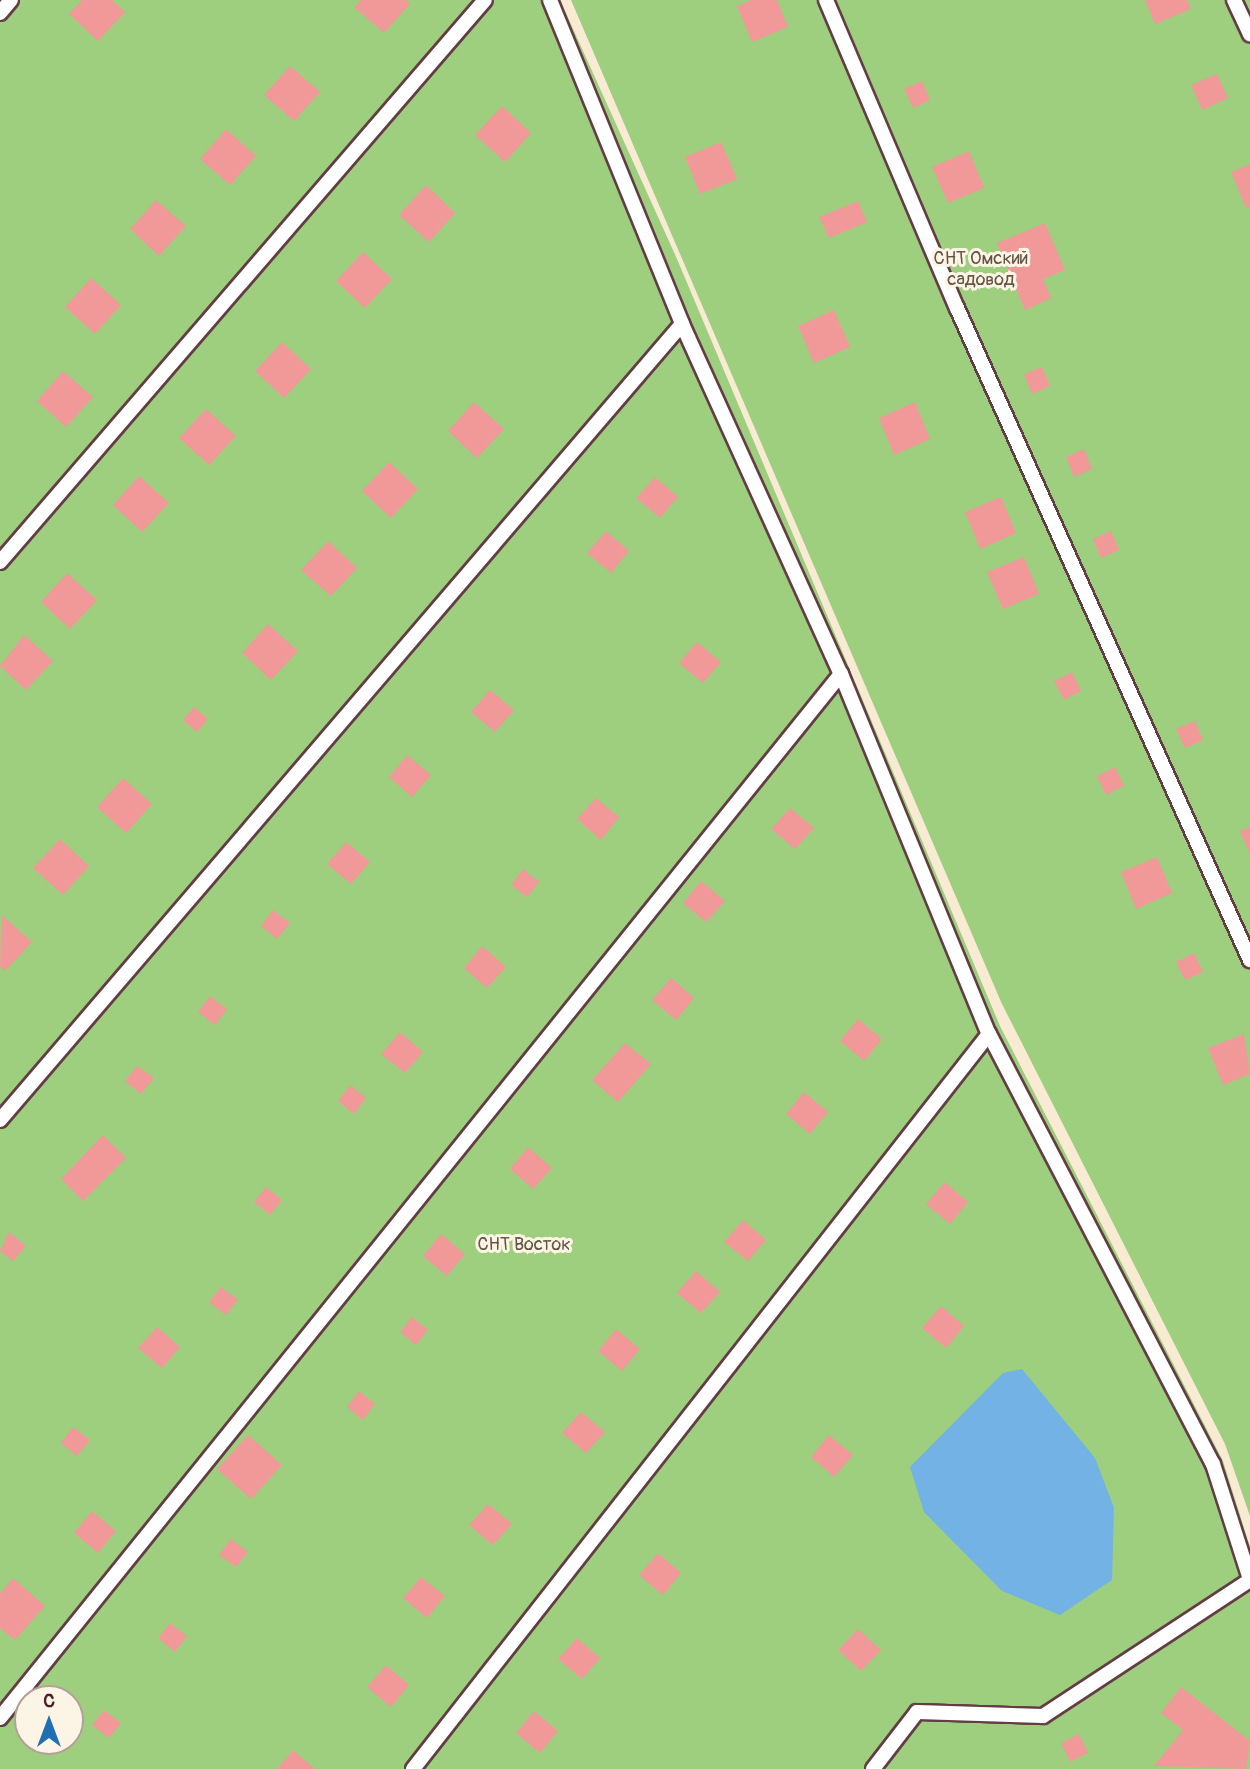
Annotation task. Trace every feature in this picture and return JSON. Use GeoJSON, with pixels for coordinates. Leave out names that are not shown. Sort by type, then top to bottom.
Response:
{"type":"FeatureCollection","features":[{"type":"Feature","properties":{"kind":"lane"},"geometry":{"type":"LineString","coordinates":[[0,13],[11,0]]}},
{"type":"Feature","properties":{"kind":"lane"},"geometry":{"type":"LineString","coordinates":[[0,562],[485,0]]}},
{"type":"Feature","properties":{"kind":"lane"},"geometry":{"type":"LineString","coordinates":[[550,0],[682,324],[841,674],[989,1034],[1213,1464],[1250,1579],[1043,1716],[917,1712],[873,1769]]}},
{"type":"Feature","properties":{"kind":"lane"},"geometry":{"type":"LineString","coordinates":[[826,0],[957,308],[1250,960]]}},
{"type":"Feature","properties":{"kind":"lane"},"geometry":{"type":"LineString","coordinates":[[1234,0],[1250,35]]}},
{"type":"Feature","properties":{"kind":"lane"},"geometry":{"type":"LineString","coordinates":[[0,1120],[682,324]]}},
{"type":"Feature","properties":{"kind":"lane"},"geometry":{"type":"LineString","coordinates":[[0,1718],[841,674]]}},
{"type":"Feature","properties":{"kind":"lane"},"geometry":{"type":"LineString","coordinates":[[413,1769],[989,1034]]}},
{"type":"Feature","properties":{"kind":"green space","name":"СНТ Восток"},"geometry":{"type":"Polygon","coordinates":[[[0,0],[560,0],[677,259],[1000,1026],[1223,1461],[1250,1547],[1250,1769],[0,1769],[0,0]]]}},
{"type":"Feature","properties":{"kind":"green space","name":"СНТ Омский садовод"},"geometry":{"type":"Polygon","coordinates":[[[571,0],[1250,0],[1250,1516],[1225,1444],[1002,1004],[571,0]]]}},
{"type":"Feature","properties":{"kind":"water"},"geometry":{"type":"Polygon","coordinates":[[[1022,1369],[1095,1458],[1114,1508],[1112,1580],[1060,1615],[1002,1591],[924,1512],[910,1467],[1003,1373],[1022,1369]]]}},
{"type":"Feature","properties":{"kind":"building"},"geometry":{"type":"Polygon","coordinates":[[[82,0],[112,0],[125,12],[98,41],[69,14],[82,0]]]}},
{"type":"Feature","properties":{"kind":"building"},"geometry":{"type":"Polygon","coordinates":[[[361,0],[406,0],[410,4],[384,33],[354,7],[361,0]]]}},
{"type":"Feature","properties":{"kind":"building"},"geometry":{"type":"Polygon","coordinates":[[[751,0],[777,0],[788,27],[752,42],[737,6],[751,0]]]}},
{"type":"Feature","properties":{"kind":"building"},"geometry":{"type":"Polygon","coordinates":[[[1145,0],[1187,0],[1191,9],[1155,24],[1145,0]]]}},
{"type":"Feature","properties":{"kind":"building"},"geometry":{"type":"Polygon","coordinates":[[[290,66],[320,92],[294,121],[264,95],[290,66]]]}},
{"type":"Feature","properties":{"kind":"building"},"geometry":{"type":"Polygon","coordinates":[[[1217,74],[1228,98],[1202,110],[1191,85],[1217,74]]]}},
{"type":"Feature","properties":{"kind":"building"},"geometry":{"type":"Polygon","coordinates":[[[922,81],[930,100],[913,108],[904,89],[922,81]]]}},
{"type":"Feature","properties":{"kind":"building"},"geometry":{"type":"Polygon","coordinates":[[[502,106],[531,133],[505,162],[475,135],[502,106]]]}},
{"type":"Feature","properties":{"kind":"building"},"geometry":{"type":"Polygon","coordinates":[[[226,129],[256,156],[230,185],[200,159],[226,129]]]}},
{"type":"Feature","properties":{"kind":"building"},"geometry":{"type":"Polygon","coordinates":[[[721,142],[737,179],[700,194],[685,157],[721,142]]]}},
{"type":"Feature","properties":{"kind":"building"},"geometry":{"type":"Polygon","coordinates":[[[969,151],[984,188],[948,203],[932,167],[969,151]]]}},
{"type":"Feature","properties":{"kind":"building"},"geometry":{"type":"Polygon","coordinates":[[[1250,164],[1250,206],[1246,208],[1231,172],[1250,164]]]}},
{"type":"Feature","properties":{"kind":"building"},"geometry":{"type":"Polygon","coordinates":[[[426,185],[455,213],[429,242],[399,215],[426,185]]]}},
{"type":"Feature","properties":{"kind":"building"},"geometry":{"type":"Polygon","coordinates":[[[156,200],[186,226],[159,256],[130,229],[156,200]]]}},
{"type":"Feature","properties":{"kind":"building"},"geometry":{"type":"Polygon","coordinates":[[[858,201],[867,222],[829,238],[819,217],[858,201]]]}},
{"type":"Feature","properties":{"kind":"building"},"geometry":{"type":"Polygon","coordinates":[[[1045,223],[1065,270],[1043,279],[1051,298],[1025,310],[997,243],[1045,223]]]}},
{"type":"Feature","properties":{"kind":"building"},"geometry":{"type":"Polygon","coordinates":[[[363,252],[392,279],[365,308],[336,281],[363,252]]]}},
{"type":"Feature","properties":{"kind":"building"},"geometry":{"type":"Polygon","coordinates":[[[91,278],[121,305],[95,334],[65,307],[91,278]]]}},
{"type":"Feature","properties":{"kind":"building"},"geometry":{"type":"Polygon","coordinates":[[[834,310],[850,347],[814,363],[798,326],[834,310]]]}},
{"type":"Feature","properties":{"kind":"building"},"geometry":{"type":"Polygon","coordinates":[[[282,342],[311,369],[284,398],[255,371],[282,342]]]}},
{"type":"Feature","properties":{"kind":"building"},"geometry":{"type":"Polygon","coordinates":[[[1042,367],[1050,386],[1032,394],[1024,374],[1042,367]]]}},
{"type":"Feature","properties":{"kind":"building"},"geometry":{"type":"Polygon","coordinates":[[[63,371],[93,397],[66,427],[37,401],[63,371]]]}},
{"type":"Feature","properties":{"kind":"building"},"geometry":{"type":"Polygon","coordinates":[[[474,402],[504,429],[477,458],[448,431],[474,402]]]}},
{"type":"Feature","properties":{"kind":"building"},"geometry":{"type":"Polygon","coordinates":[[[915,402],[930,439],[894,455],[879,418],[915,402]]]}},
{"type":"Feature","properties":{"kind":"building"},"geometry":{"type":"Polygon","coordinates":[[[206,409],[236,436],[209,465],[179,438],[206,409]]]}},
{"type":"Feature","properties":{"kind":"building"},"geometry":{"type":"Polygon","coordinates":[[[1084,449],[1092,469],[1074,477],[1066,457],[1084,449]]]}},
{"type":"Feature","properties":{"kind":"building"},"geometry":{"type":"Polygon","coordinates":[[[389,462],[418,489],[391,518],[362,491],[389,462]]]}},
{"type":"Feature","properties":{"kind":"building"},"geometry":{"type":"Polygon","coordinates":[[[139,476],[169,503],[142,532],[113,505],[139,476]]]}},
{"type":"Feature","properties":{"kind":"building"},"geometry":{"type":"Polygon","coordinates":[[[655,477],[678,497],[660,518],[636,498],[655,477]]]}},
{"type":"Feature","properties":{"kind":"building"},"geometry":{"type":"Polygon","coordinates":[[[1001,497],[1016,533],[980,549],[965,512],[1001,497]]]}},
{"type":"Feature","properties":{"kind":"building"},"geometry":{"type":"Polygon","coordinates":[[[606,531],[629,551],[611,573],[587,553],[606,531]]]}},
{"type":"Feature","properties":{"kind":"building"},"geometry":{"type":"Polygon","coordinates":[[[1111,531],[1119,550],[1101,558],[1093,539],[1111,531]]]}},
{"type":"Feature","properties":{"kind":"building"},"geometry":{"type":"Polygon","coordinates":[[[328,541],[357,568],[331,596],[301,570],[328,541]]]}},
{"type":"Feature","properties":{"kind":"building"},"geometry":{"type":"Polygon","coordinates":[[[1024,557],[1039,594],[1003,609],[987,572],[1024,557]]]}},
{"type":"Feature","properties":{"kind":"building"},"geometry":{"type":"Polygon","coordinates":[[[67,573],[97,600],[70,629],[41,602],[67,573]]]}},
{"type":"Feature","properties":{"kind":"building"},"geometry":{"type":"Polygon","coordinates":[[[268,624],[298,651],[271,680],[242,653],[268,624]]]}},
{"type":"Feature","properties":{"kind":"building"},"geometry":{"type":"Polygon","coordinates":[[[24,635],[53,661],[26,690],[0,666],[24,635]]]}},
{"type":"Feature","properties":{"kind":"building"},"geometry":{"type":"Polygon","coordinates":[[[697,642],[721,662],[703,683],[679,663],[697,642]]]}},
{"type":"Feature","properties":{"kind":"building"},"geometry":{"type":"Polygon","coordinates":[[[1072,672],[1081,691],[1064,700],[1054,681],[1072,672]]]}},
{"type":"Feature","properties":{"kind":"building"},"geometry":{"type":"Polygon","coordinates":[[[490,690],[514,710],[495,732],[471,712],[490,690]]]}},
{"type":"Feature","properties":{"kind":"building"},"geometry":{"type":"Polygon","coordinates":[[[194,707],[208,719],[197,732],[183,720],[194,707]]]}},
{"type":"Feature","properties":{"kind":"building"},"geometry":{"type":"Polygon","coordinates":[[[1195,721],[1203,740],[1185,748],[1176,729],[1195,721]]]}},
{"type":"Feature","properties":{"kind":"building"},"geometry":{"type":"Polygon","coordinates":[[[407,755],[431,775],[412,797],[389,777],[407,755]]]}},
{"type":"Feature","properties":{"kind":"building"},"geometry":{"type":"Polygon","coordinates":[[[1115,767],[1124,786],[1106,795],[1097,776],[1115,767]]]}},
{"type":"Feature","properties":{"kind":"building"},"geometry":{"type":"Polygon","coordinates":[[[123,778],[152,804],[126,833],[97,807],[123,778]]]}},
{"type":"Feature","properties":{"kind":"building"},"geometry":{"type":"Polygon","coordinates":[[[596,798],[619,817],[601,840],[577,819],[596,798]]]}},
{"type":"Feature","properties":{"kind":"building"},"geometry":{"type":"Polygon","coordinates":[[[790,808],[814,828],[795,849],[771,829],[790,808]]]}},
{"type":"Feature","properties":{"kind":"building"},"geometry":{"type":"Polygon","coordinates":[[[1250,827],[1250,854],[1240,831],[1250,827]]]}},
{"type":"Feature","properties":{"kind":"building"},"geometry":{"type":"Polygon","coordinates":[[[60,839],[89,866],[63,895],[33,868],[60,839]]]}},
{"type":"Feature","properties":{"kind":"building"},"geometry":{"type":"Polygon","coordinates":[[[346,842],[370,862],[351,884],[327,864],[346,842]]]}},
{"type":"Feature","properties":{"kind":"building"},"geometry":{"type":"Polygon","coordinates":[[[1157,857],[1172,893],[1136,909],[1121,872],[1157,857]]]}},
{"type":"Feature","properties":{"kind":"building"},"geometry":{"type":"Polygon","coordinates":[[[523,869],[539,882],[527,897],[511,885],[523,869]]]}},
{"type":"Feature","properties":{"kind":"building"},"geometry":{"type":"Polygon","coordinates":[[[701,881],[725,901],[706,922],[683,903],[701,881]]]}},
{"type":"Feature","properties":{"kind":"building"},"geometry":{"type":"Polygon","coordinates":[[[273,910],[290,923],[277,939],[261,926],[273,910]]]}},
{"type":"Feature","properties":{"kind":"building"},"geometry":{"type":"Polygon","coordinates":[[[2,915],[32,942],[5,971],[0,966],[2,915]]]}},
{"type":"Feature","properties":{"kind":"building"},"geometry":{"type":"Polygon","coordinates":[[[482,946],[506,967],[487,988],[464,968],[482,946]]]}},
{"type":"Feature","properties":{"kind":"building"},"geometry":{"type":"Polygon","coordinates":[[[1194,953],[1203,972],[1185,980],[1176,962],[1194,953]]]}},
{"type":"Feature","properties":{"kind":"building"},"geometry":{"type":"Polygon","coordinates":[[[671,978],[694,998],[676,1020],[652,1000],[671,978]]]}},
{"type":"Feature","properties":{"kind":"building"},"geometry":{"type":"Polygon","coordinates":[[[210,996],[227,1009],[215,1025],[198,1012],[210,996]]]}},
{"type":"Feature","properties":{"kind":"building"},"geometry":{"type":"Polygon","coordinates":[[[858,1019],[882,1039],[864,1061],[840,1041],[858,1019]]]}},
{"type":"Feature","properties":{"kind":"building"},"geometry":{"type":"Polygon","coordinates":[[[400,1032],[423,1052],[405,1073],[381,1054],[400,1032]]]}},
{"type":"Feature","properties":{"kind":"building"},"geometry":{"type":"Polygon","coordinates":[[[1244,1034],[1250,1074],[1223,1085],[1208,1048],[1244,1034]]]}},
{"type":"Feature","properties":{"kind":"building"},"geometry":{"type":"Polygon","coordinates":[[[625,1043],[651,1064],[618,1102],[592,1080],[625,1043]]]}},
{"type":"Feature","properties":{"kind":"building"},"geometry":{"type":"Polygon","coordinates":[[[137,1066],[154,1078],[141,1094],[125,1081],[137,1066]]]}},
{"type":"Feature","properties":{"kind":"building"},"geometry":{"type":"Polygon","coordinates":[[[350,1085],[366,1098],[354,1114],[338,1101],[350,1085]]]}},
{"type":"Feature","properties":{"kind":"building"},"geometry":{"type":"Polygon","coordinates":[[[804,1092],[828,1112],[810,1134],[786,1114],[804,1092]]]}},
{"type":"Feature","properties":{"kind":"building"},"geometry":{"type":"Polygon","coordinates":[[[103,1135],[126,1158],[83,1201],[61,1179],[103,1135]]]}},
{"type":"Feature","properties":{"kind":"building"},"geometry":{"type":"Polygon","coordinates":[[[528,1147],[552,1168],[533,1189],[510,1169],[528,1147]]]}},
{"type":"Feature","properties":{"kind":"building"},"geometry":{"type":"Polygon","coordinates":[[[945,1182],[968,1202],[950,1224],[926,1204],[945,1182]]]}},
{"type":"Feature","properties":{"kind":"building"},"geometry":{"type":"Polygon","coordinates":[[[266,1187],[282,1200],[270,1215],[254,1202],[266,1187]]]}},
{"type":"Feature","properties":{"kind":"building"},"geometry":{"type":"Polygon","coordinates":[[[743,1220],[766,1240],[748,1261],[724,1242],[743,1220]]]}},
{"type":"Feature","properties":{"kind":"building"},"geometry":{"type":"Polygon","coordinates":[[[9,1232],[26,1246],[13,1261],[0,1251],[9,1232]]]}},
{"type":"Feature","properties":{"kind":"building"},"geometry":{"type":"Polygon","coordinates":[[[441,1234],[465,1254],[447,1276],[423,1256],[441,1234]]]}},
{"type":"Feature","properties":{"kind":"building"},"geometry":{"type":"Polygon","coordinates":[[[696,1271],[720,1292],[701,1313],[677,1293],[696,1271]]]}},
{"type":"Feature","properties":{"kind":"building"},"geometry":{"type":"Polygon","coordinates":[[[221,1287],[238,1300],[226,1315],[209,1302],[221,1287]]]}},
{"type":"Feature","properties":{"kind":"building"},"geometry":{"type":"Polygon","coordinates":[[[941,1306],[964,1326],[946,1348],[922,1328],[941,1306]]]}},
{"type":"Feature","properties":{"kind":"building"},"geometry":{"type":"Polygon","coordinates":[[[412,1317],[428,1330],[416,1345],[400,1332],[412,1317]]]}},
{"type":"Feature","properties":{"kind":"building"},"geometry":{"type":"Polygon","coordinates":[[[157,1327],[180,1347],[162,1368],[138,1348],[157,1327]]]}},
{"type":"Feature","properties":{"kind":"building"},"geometry":{"type":"Polygon","coordinates":[[[616,1329],[640,1349],[622,1371],[598,1351],[616,1329]]]}},
{"type":"Feature","properties":{"kind":"building"},"geometry":{"type":"Polygon","coordinates":[[[359,1391],[375,1404],[363,1420],[347,1407],[359,1391]]]}},
{"type":"Feature","properties":{"kind":"building"},"geometry":{"type":"Polygon","coordinates":[[[581,1412],[605,1432],[586,1453],[562,1433],[581,1412]]]}},
{"type":"Feature","properties":{"kind":"building"},"geometry":{"type":"Polygon","coordinates":[[[73,1427],[90,1440],[77,1456],[61,1443],[73,1427]]]}},
{"type":"Feature","properties":{"kind":"building"},"geometry":{"type":"Polygon","coordinates":[[[248,1435],[282,1465],[251,1499],[217,1469],[248,1435]]]}},
{"type":"Feature","properties":{"kind":"building"},"geometry":{"type":"Polygon","coordinates":[[[829,1435],[853,1455],[834,1477],[811,1457],[829,1435]]]}},
{"type":"Feature","properties":{"kind":"building"},"geometry":{"type":"Polygon","coordinates":[[[488,1504],[512,1524],[493,1545],[469,1525],[488,1504]]]}},
{"type":"Feature","properties":{"kind":"building"},"geometry":{"type":"Polygon","coordinates":[[[92,1511],[116,1531],[98,1553],[74,1533],[92,1511]]]}},
{"type":"Feature","properties":{"kind":"building"},"geometry":{"type":"Polygon","coordinates":[[[231,1539],[248,1552],[236,1567],[219,1555],[231,1539]]]}},
{"type":"Feature","properties":{"kind":"building"},"geometry":{"type":"Polygon","coordinates":[[[658,1553],[681,1573],[663,1595],[639,1575],[658,1553]]]}},
{"type":"Feature","properties":{"kind":"building"},"geometry":{"type":"Polygon","coordinates":[[[421,1577],[445,1596],[427,1618],[403,1598],[421,1577]]]}},
{"type":"Feature","properties":{"kind":"building"},"geometry":{"type":"Polygon","coordinates":[[[13,1578],[45,1606],[15,1640],[0,1628],[0,1594],[13,1578]]]}},
{"type":"Feature","properties":{"kind":"building"},"geometry":{"type":"Polygon","coordinates":[[[170,1623],[187,1636],[175,1652],[158,1638],[170,1623]]]}},
{"type":"Feature","properties":{"kind":"building"},"geometry":{"type":"Polygon","coordinates":[[[858,1629],[881,1650],[861,1671],[838,1650],[858,1629]]]}},
{"type":"Feature","properties":{"kind":"building"},"geometry":{"type":"Polygon","coordinates":[[[577,1638],[600,1658],[582,1679],[558,1659],[577,1638]]]}},
{"type":"Feature","properties":{"kind":"building"},"geometry":{"type":"Polygon","coordinates":[[[386,1665],[409,1685],[391,1707],[367,1687],[386,1665]]]}},
{"type":"Feature","properties":{"kind":"building"},"geometry":{"type":"Polygon","coordinates":[[[1181,1687],[1250,1741],[1246,1769],[1154,1766],[1183,1730],[1161,1713],[1181,1687]]]}},
{"type":"Feature","properties":{"kind":"building"},"geometry":{"type":"Polygon","coordinates":[[[104,1710],[121,1723],[109,1738],[92,1725],[104,1710]]]}},
{"type":"Feature","properties":{"kind":"building"},"geometry":{"type":"Polygon","coordinates":[[[534,1711],[558,1731],[540,1753],[516,1733],[534,1711]]]}},
{"type":"Feature","properties":{"kind":"building"},"geometry":{"type":"Polygon","coordinates":[[[1079,1734],[1088,1753],[1070,1762],[1061,1743],[1079,1734]]]}},
{"type":"Feature","properties":{"kind":"building"},"geometry":{"type":"Polygon","coordinates":[[[293,1750],[315,1769],[277,1769],[293,1750]]]}}]}
